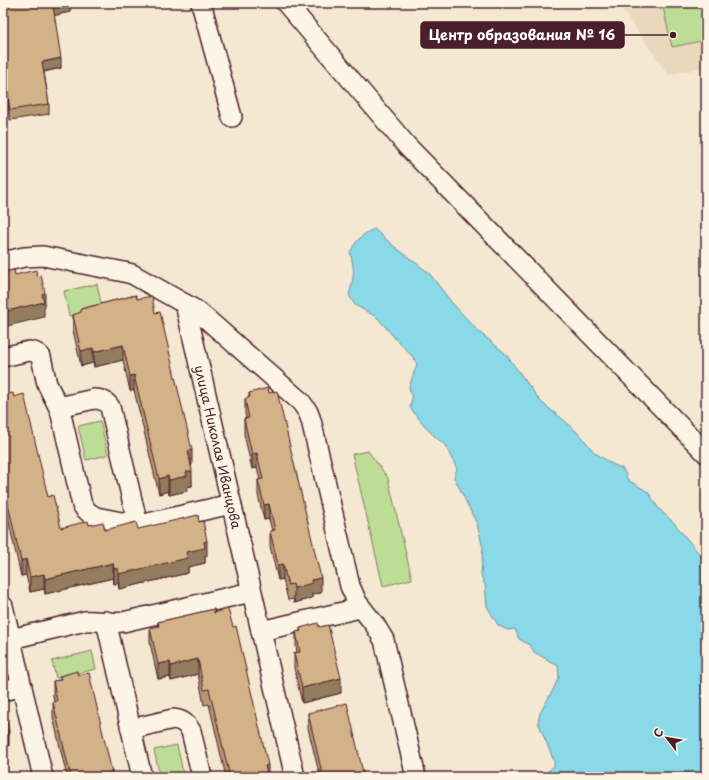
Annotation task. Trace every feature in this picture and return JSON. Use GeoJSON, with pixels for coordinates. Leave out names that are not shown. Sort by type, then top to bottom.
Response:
{"type":"FeatureCollection","features":[{"type":"Feature","properties":{"kind":"street"},"geometry":{"type":"LineString","coordinates":[[202,3],[232,117]]}},
{"type":"Feature","properties":{"kind":"street"},"geometry":{"type":"LineString","coordinates":[[286,3],[407,146],[706,453]]}},
{"type":"Feature","properties":{"kind":"street"},"geometry":{"type":"LineString","coordinates":[[3,262],[24,256],[43,256],[132,274],[197,311],[300,402],[308,412],[311,420],[353,596],[360,608],[371,619],[384,640],[416,777]]}},
{"type":"Feature","properties":{"kind":"street","name":"улица Николая Иванцова"},"geometry":{"type":"LineString","coordinates":[[185,304],[294,777]]}},
{"type":"Feature","properties":{"kind":"street"},"geometry":{"type":"LineString","coordinates":[[3,357],[29,351],[38,354],[41,357],[48,387],[59,407],[82,505],[91,514],[96,517],[126,523],[144,524],[231,504]]}},
{"type":"Feature","properties":{"kind":"street"},"geometry":{"type":"LineString","coordinates":[[59,407],[99,399],[104,401],[110,407],[138,524]]}},
{"type":"Feature","properties":{"kind":"street"},"geometry":{"type":"LineString","coordinates":[[10,639],[85,621],[106,621],[119,623],[252,592]]}},
{"type":"Feature","properties":{"kind":"street"},"geometry":{"type":"LineString","coordinates":[[3,606],[41,777]]}},
{"type":"Feature","properties":{"kind":"street"},"geometry":{"type":"LineString","coordinates":[[261,631],[360,608]]}},
{"type":"Feature","properties":{"kind":"street"},"geometry":{"type":"LineString","coordinates":[[106,621],[142,777]]}},
{"type":"Feature","properties":{"kind":"street"},"geometry":{"type":"LineString","coordinates":[[3,690],[22,686]]}},
{"type":"Feature","properties":{"kind":"street"},"geometry":{"type":"LineString","coordinates":[[131,729],[173,719],[184,722],[191,731],[202,777]]}},
{"type":"Feature","properties":{"kind":"shaded area"},"geometry":{"type":"Polygon","coordinates":[[[618,3],[706,3],[706,67],[668,75],[618,3]]]}},
{"type":"Feature","properties":{"kind":"green space"},"geometry":{"type":"Polygon","coordinates":[[[662,3],[703,3],[706,15],[706,40],[672,47],[662,3]]]}},
{"type":"Feature","properties":{"kind":"green space"},"geometry":{"type":"Polygon","coordinates":[[[97,284],[102,308],[69,316],[64,291],[97,284]]]}},
{"type":"Feature","properties":{"kind":"green space"},"geometry":{"type":"Polygon","coordinates":[[[100,421],[108,455],[86,460],[78,426],[100,421]]]}},
{"type":"Feature","properties":{"kind":"green space"},"geometry":{"type":"Polygon","coordinates":[[[368,451],[388,478],[412,579],[383,586],[352,454],[368,451]]]}},
{"type":"Feature","properties":{"kind":"green space"},"geometry":{"type":"Polygon","coordinates":[[[92,651],[96,669],[56,678],[52,661],[92,651]]]}},
{"type":"Feature","properties":{"kind":"green space"},"geometry":{"type":"Polygon","coordinates":[[[177,745],[184,777],[160,777],[154,750],[177,745]]]}},
{"type":"Feature","properties":{"kind":"water"},"geometry":{"type":"Polygon","coordinates":[[[374,229],[429,273],[452,303],[479,332],[505,353],[541,402],[582,437],[594,452],[610,463],[623,469],[628,480],[648,492],[659,509],[674,523],[706,562],[706,777],[545,777],[546,773],[554,766],[554,761],[538,722],[540,713],[559,677],[558,666],[534,652],[530,645],[519,639],[515,629],[507,630],[498,625],[487,606],[485,585],[481,575],[483,548],[477,524],[454,477],[457,469],[445,445],[431,433],[410,408],[412,398],[409,387],[417,364],[413,357],[378,318],[355,305],[349,295],[353,274],[353,264],[350,252],[360,238],[374,229]]]}},
{"type":"Feature","properties":{"kind":"building"},"geometry":{"type":"Polygon","coordinates":[[[3,3],[66,3],[53,6],[61,58],[42,62],[49,104],[10,110],[3,68],[3,3]]]}},
{"type":"Feature","properties":{"kind":"building"},"geometry":{"type":"Polygon","coordinates":[[[14,270],[15,275],[36,270],[37,276],[41,275],[45,293],[42,294],[44,302],[3,312],[3,272],[14,270]]]}},
{"type":"Feature","properties":{"kind":"building"},"geometry":{"type":"Polygon","coordinates":[[[136,295],[137,299],[152,296],[155,313],[160,312],[192,450],[188,451],[192,471],[186,472],[187,476],[169,480],[168,476],[159,479],[134,375],[130,376],[123,345],[94,352],[93,348],[81,351],[73,315],[81,312],[81,309],[136,295]]]}},
{"type":"Feature","properties":{"kind":"building"},"geometry":{"type":"Polygon","coordinates":[[[268,388],[269,393],[277,391],[321,578],[311,580],[312,583],[294,588],[293,584],[288,585],[283,564],[278,565],[270,531],[275,530],[269,504],[264,505],[258,480],[263,479],[257,453],[252,454],[244,419],[249,418],[245,399],[250,397],[249,393],[268,388]]]}},
{"type":"Feature","properties":{"kind":"building"},"geometry":{"type":"Polygon","coordinates":[[[13,393],[14,397],[24,394],[48,497],[53,495],[61,528],[88,521],[89,525],[103,522],[105,530],[136,522],[138,529],[198,515],[199,522],[203,521],[207,541],[204,542],[205,548],[186,552],[188,558],[119,574],[118,568],[114,569],[113,563],[45,579],[44,574],[30,577],[26,559],[21,561],[3,482],[3,395],[13,393]]]}},
{"type":"Feature","properties":{"kind":"building"},"geometry":{"type":"Polygon","coordinates":[[[214,609],[214,613],[228,609],[233,627],[236,626],[268,765],[265,766],[268,777],[230,777],[209,689],[204,690],[198,659],[171,666],[170,662],[158,664],[150,628],[159,626],[158,622],[214,609]]]}},
{"type":"Feature","properties":{"kind":"building"},"geometry":{"type":"Polygon","coordinates":[[[318,623],[319,627],[328,625],[341,678],[302,688],[294,653],[300,652],[296,632],[301,631],[300,628],[318,623]]]}},
{"type":"Feature","properties":{"kind":"building"},"geometry":{"type":"Polygon","coordinates":[[[77,671],[78,675],[89,673],[113,777],[71,777],[53,702],[57,701],[53,681],[61,680],[60,676],[77,671]]]}},
{"type":"Feature","properties":{"kind":"building"},"geometry":{"type":"Polygon","coordinates":[[[347,703],[364,777],[323,777],[308,713],[347,703]]]}},
{"type":"Feature","properties":{"kind":"building"},"geometry":{"type":"Polygon","coordinates":[[[3,707],[9,731],[3,732],[3,707]]]}},
{"type":"Feature","properties":{"kind":"place","name":"Центр образования № 16"},"geometry":{"type":"Point","coordinates":[673,35]}}]}
